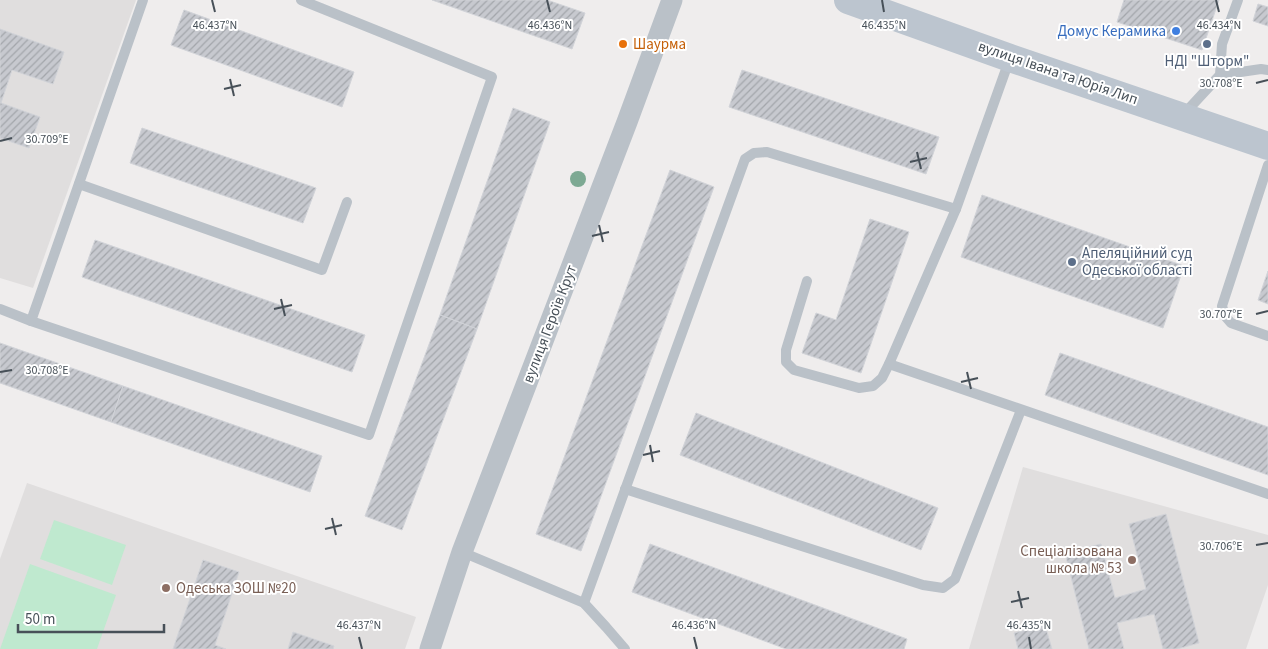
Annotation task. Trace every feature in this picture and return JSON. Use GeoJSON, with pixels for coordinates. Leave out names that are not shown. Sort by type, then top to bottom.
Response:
{"type":"FeatureCollection","features":[{"type":"Feature","properties":{"kind":"street","name":"вулиця Героїв Крут"},"geometry":{"type":"LineString","coordinates":[[430,649],[462,552],[672,0]]}},
{"type":"Feature","properties":{"kind":"street","name":"вулиця Івана та Юрія Лип"},"geometry":{"type":"LineString","coordinates":[[848,0],[1010,58],[1268,146]]}},
{"type":"Feature","properties":{"kind":"lane"},"geometry":{"type":"LineString","coordinates":[[31,321],[143,0]]}},
{"type":"Feature","properties":{"kind":"lane"},"geometry":{"type":"LineString","coordinates":[[0,310],[369,434],[492,77],[302,0]]}},
{"type":"Feature","properties":{"kind":"lane"},"geometry":{"type":"LineString","coordinates":[[1220,75],[1222,44],[1238,0]]}},
{"type":"Feature","properties":{"kind":"lane"},"geometry":{"type":"LineString","coordinates":[[807,281],[786,350],[786,362],[794,370],[859,388],[873,386],[882,378],[889,364],[956,209],[1010,58]]}},
{"type":"Feature","properties":{"kind":"lane"},"geometry":{"type":"LineString","coordinates":[[1182,116],[1220,75],[1261,69],[1268,70]]}},
{"type":"Feature","properties":{"kind":"lane"},"geometry":{"type":"LineString","coordinates":[[584,602],[745,159],[754,153],[766,152],[956,209]]}},
{"type":"Feature","properties":{"kind":"lane"},"geometry":{"type":"LineString","coordinates":[[1268,164],[1222,306],[1224,316],[1231,323],[1268,336]]}},
{"type":"Feature","properties":{"kind":"lane"},"geometry":{"type":"LineString","coordinates":[[79,184],[322,270],[347,202]]}},
{"type":"Feature","properties":{"kind":"lane"},"geometry":{"type":"LineString","coordinates":[[889,364],[1268,494]]}},
{"type":"Feature","properties":{"kind":"lane"},"geometry":{"type":"LineString","coordinates":[[625,489],[923,584],[942,588],[955,578],[1021,410]]}},
{"type":"Feature","properties":{"kind":"lane"},"geometry":{"type":"LineString","coordinates":[[462,552],[584,602],[624,649]]}},
{"type":"Feature","properties":{"kind":"shaded area"},"geometry":{"type":"Polygon","coordinates":[[[0,0],[136,0],[33,288],[0,278],[0,0]]]}},
{"type":"Feature","properties":{"kind":"shaded area","name":"Спеціалізована школа № 53"},"geometry":{"type":"Polygon","coordinates":[[[1023,467],[1268,535],[1268,585],[1246,649],[969,649],[1023,467]]]}},
{"type":"Feature","properties":{"kind":"shaded area","name":"Одеська ЗОШ №20"},"geometry":{"type":"Polygon","coordinates":[[[27,483],[416,617],[405,649],[0,649],[0,559],[27,483]]]}},
{"type":"Feature","properties":{"kind":"green space"},"geometry":{"type":"Polygon","coordinates":[[[54,520],[126,545],[112,585],[40,559],[54,520]]]}},
{"type":"Feature","properties":{"kind":"green space"},"geometry":{"type":"Polygon","coordinates":[[[30,564],[116,595],[97,649],[0,649],[30,564]]]}},
{"type":"Feature","properties":{"kind":"building"},"geometry":{"type":"Polygon","coordinates":[[[432,0],[547,0],[585,13],[572,49],[432,0]]]}},
{"type":"Feature","properties":{"kind":"building","name":"Домус Керамика"},"geometry":{"type":"Polygon","coordinates":[[[1124,0],[1219,0],[1202,50],[1117,22],[1124,0]]]}},
{"type":"Feature","properties":{"kind":"building"},"geometry":{"type":"Polygon","coordinates":[[[1258,4],[1268,7],[1268,26],[1253,21],[1258,4]]]}},
{"type":"Feature","properties":{"kind":"building"},"geometry":{"type":"Polygon","coordinates":[[[184,10],[354,72],[342,107],[171,45],[184,10]]]}},
{"type":"Feature","properties":{"kind":"building"},"geometry":{"type":"Polygon","coordinates":[[[0,29],[64,52],[53,84],[12,70],[1,103],[40,117],[29,148],[0,138],[0,29]]]}},
{"type":"Feature","properties":{"kind":"building"},"geometry":{"type":"Polygon","coordinates":[[[742,70],[939,137],[926,174],[729,107],[742,70]]]}},
{"type":"Feature","properties":{"kind":"building"},"geometry":{"type":"Polygon","coordinates":[[[513,108],[550,122],[477,329],[440,315],[513,108]]]}},
{"type":"Feature","properties":{"kind":"building"},"geometry":{"type":"Polygon","coordinates":[[[142,128],[316,188],[303,223],[130,163],[142,128]]]}},
{"type":"Feature","properties":{"kind":"building"},"geometry":{"type":"Polygon","coordinates":[[[670,170],[714,187],[581,551],[536,534],[670,170]]]}},
{"type":"Feature","properties":{"kind":"building","name":"Апеляційний суд Одеської області"},"geometry":{"type":"Polygon","coordinates":[[[982,195],[1184,266],[1163,328],[961,257],[982,195]]]}},
{"type":"Feature","properties":{"kind":"building"},"geometry":{"type":"Polygon","coordinates":[[[870,219],[909,232],[861,373],[802,353],[816,313],[836,320],[870,219]]]}},
{"type":"Feature","properties":{"kind":"building"},"geometry":{"type":"Polygon","coordinates":[[[95,240],[365,335],[352,372],[82,277],[95,240]]]}},
{"type":"Feature","properties":{"kind":"building"},"geometry":{"type":"Polygon","coordinates":[[[1268,271],[1268,304],[1258,300],[1268,271]]]}},
{"type":"Feature","properties":{"kind":"building"},"geometry":{"type":"Polygon","coordinates":[[[440,315],[477,329],[402,530],[365,516],[440,315]]]}},
{"type":"Feature","properties":{"kind":"building"},"geometry":{"type":"Polygon","coordinates":[[[0,343],[123,386],[111,422],[0,383],[0,343]]]}},
{"type":"Feature","properties":{"kind":"building"},"geometry":{"type":"Polygon","coordinates":[[[1060,353],[1268,427],[1268,475],[1045,395],[1060,353]]]}},
{"type":"Feature","properties":{"kind":"building"},"geometry":{"type":"Polygon","coordinates":[[[123,386],[322,456],[310,492],[111,422],[123,386]]]}},
{"type":"Feature","properties":{"kind":"building"},"geometry":{"type":"Polygon","coordinates":[[[696,413],[938,508],[921,550],[680,455],[696,413]]]}},
{"type":"Feature","properties":{"kind":"building"},"geometry":{"type":"Polygon","coordinates":[[[1166,514],[1199,643],[1177,649],[1163,649],[1154,614],[1117,623],[1124,649],[1089,649],[1065,553],[1101,544],[1115,598],[1146,589],[1129,524],[1166,514]]]}},
{"type":"Feature","properties":{"kind":"building"},"geometry":{"type":"Polygon","coordinates":[[[650,544],[907,639],[904,649],[786,649],[632,592],[650,544]]]}},
{"type":"Feature","properties":{"kind":"building"},"geometry":{"type":"Polygon","coordinates":[[[203,560],[239,572],[215,645],[226,649],[173,649],[203,560]]]}},
{"type":"Feature","properties":{"kind":"building"},"geometry":{"type":"Polygon","coordinates":[[[1045,625],[1052,649],[1018,649],[1014,633],[1045,625]]]}},
{"type":"Feature","properties":{"kind":"building"},"geometry":{"type":"Polygon","coordinates":[[[293,632],[334,646],[333,649],[288,649],[293,632]]]}},
{"type":"Feature","properties":{"kind":"place","name":"Домус Керамика"},"geometry":{"type":"Point","coordinates":[1176,31]}},
{"type":"Feature","properties":{"kind":"place","name":"Шаурма"},"geometry":{"type":"Point","coordinates":[623,44]}},
{"type":"Feature","properties":{"kind":"place","name":"НДІ \"Шторм\""},"geometry":{"type":"Point","coordinates":[1207,44]}},
{"type":"Feature","properties":{"kind":"place","name":"Апеляційний суд Одеської області"},"geometry":{"type":"Point","coordinates":[1072,262]}},
{"type":"Feature","properties":{"kind":"place","name":"Спеціалізована школа № 53"},"geometry":{"type":"Point","coordinates":[1132,560]}},
{"type":"Feature","properties":{"kind":"place","name":"Одеська ЗОШ №20"},"geometry":{"type":"Point","coordinates":[166,588]}}]}
